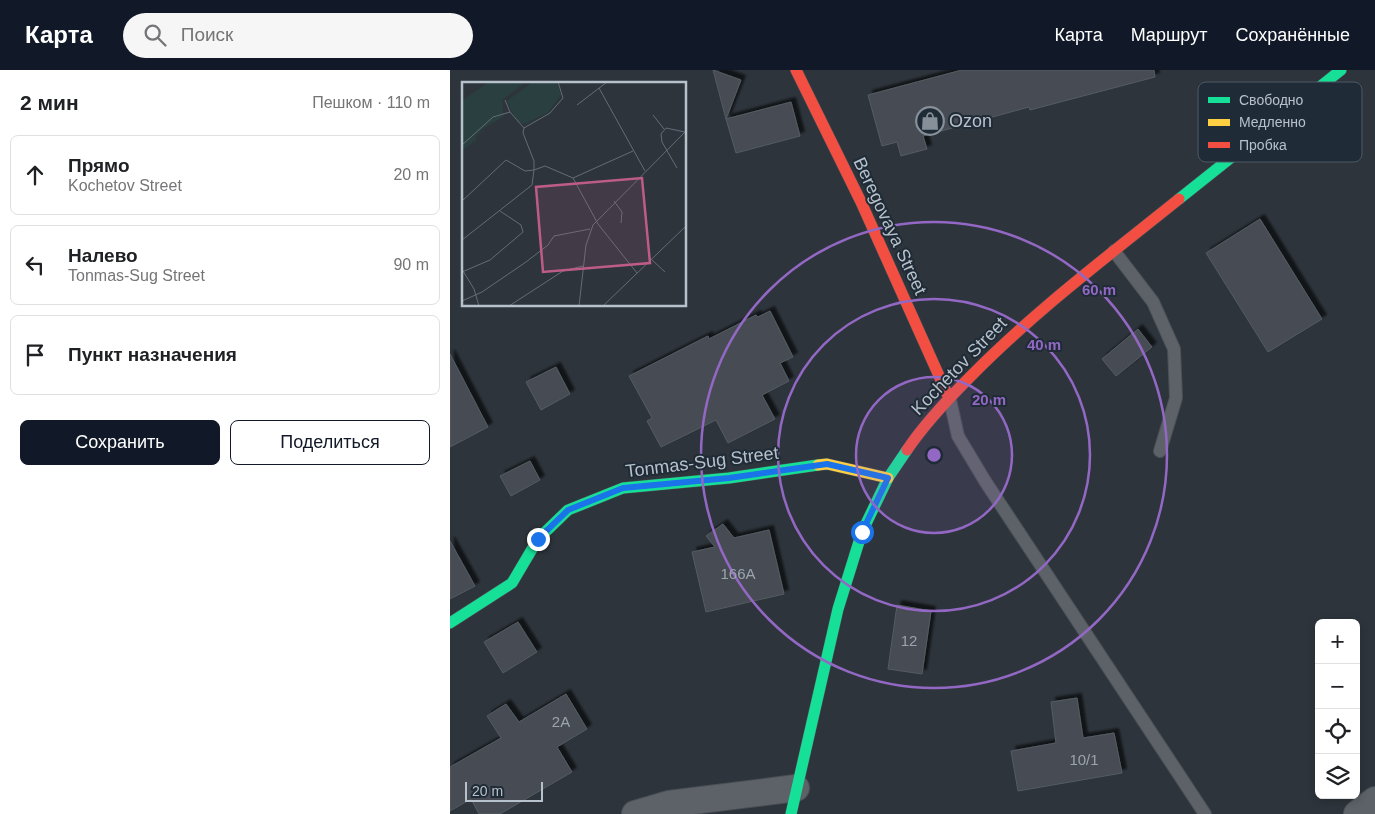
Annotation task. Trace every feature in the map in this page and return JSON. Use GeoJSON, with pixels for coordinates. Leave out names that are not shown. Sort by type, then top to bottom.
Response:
{"type":"FeatureCollection","features":[{"type":"Feature","properties":{"kind":"street","name":"Beregovaya Street"},"geometry":{"type":"LineString","coordinates":[[796,70],[861,202],[949,398]]}},
{"type":"Feature","properties":{"kind":"street","name":"Kochetov Street"},"geometry":{"type":"LineString","coordinates":[[1326,82],[1341,70]]}},
{"type":"Feature","properties":{"kind":"street","name":"Kochetov Street"},"geometry":{"type":"LineString","coordinates":[[790,814],[838,609],[862,532],[888,478],[912,442],[949,398],[1004,342],[1226,162]]}},
{"type":"Feature","properties":{"kind":"street","name":"Tonmas-Sug Street"},"geometry":{"type":"LineString","coordinates":[[450,623],[512,582],[538,539],[568,510],[623,488],[729,478],[827,464],[888,478]]}},
{"type":"Feature","properties":{"kind":"street"},"geometry":{"type":"LineString","coordinates":[[635,814],[669,804],[796,788]]}},
{"type":"Feature","properties":{"kind":"street"},"geometry":{"type":"LineString","coordinates":[[1357,814],[1375,800]]}},
{"type":"Feature","properties":{"kind":"lane"},"geometry":{"type":"LineString","coordinates":[[1114,251],[1153,302],[1174,350],[1176,398],[1160,451]]}},
{"type":"Feature","properties":{"kind":"lane"},"geometry":{"type":"LineString","coordinates":[[949,398],[958,436],[985,481],[1206,814]]}},
{"type":"Feature","properties":{"kind":"building"},"geometry":{"type":"Polygon","coordinates":[[[713,70],[741,80],[726,119],[713,70]]]}},
{"type":"Feature","properties":{"kind":"building"},"geometry":{"type":"Polygon","coordinates":[[[962,70],[1154,70],[1155,77],[1030,110],[1029,107],[923,136],[927,149],[901,156],[897,142],[882,146],[868,95],[962,70]]]}},
{"type":"Feature","properties":{"kind":"building"},"geometry":{"type":"Polygon","coordinates":[[[791,102],[800,136],[736,153],[726,119],[791,102]]]}},
{"type":"Feature","properties":{"kind":"building"},"geometry":{"type":"Polygon","coordinates":[[[1260,219],[1322,319],[1268,352],[1206,253],[1260,219]]]}},
{"type":"Feature","properties":{"kind":"building"},"geometry":{"type":"Polygon","coordinates":[[[770,311],[793,357],[780,363],[789,381],[762,395],[775,419],[728,443],[716,420],[661,447],[647,421],[652,418],[629,376],[708,336],[709,339],[756,315],[758,317],[770,311]]]}},
{"type":"Feature","properties":{"kind":"building"},"geometry":{"type":"Polygon","coordinates":[[[1138,329],[1152,347],[1116,376],[1102,359],[1138,329]]]}},
{"type":"Feature","properties":{"kind":"building"},"geometry":{"type":"Polygon","coordinates":[[[450,354],[488,427],[450,447],[450,354]]]}},
{"type":"Feature","properties":{"kind":"building"},"geometry":{"type":"Polygon","coordinates":[[[556,367],[570,394],[541,410],[526,382],[556,367]]]}},
{"type":"Feature","properties":{"kind":"building"},"geometry":{"type":"Polygon","coordinates":[[[530,461],[540,480],[511,496],[500,476],[530,461]]]}},
{"type":"Feature","properties":{"kind":"building"},"geometry":{"type":"Polygon","coordinates":[[[723,524],[734,538],[769,530],[784,594],[706,612],[692,552],[715,547],[706,536],[723,524]]]}},
{"type":"Feature","properties":{"kind":"building"},"geometry":{"type":"Polygon","coordinates":[[[450,541],[475,586],[450,599],[450,541]]]}},
{"type":"Feature","properties":{"kind":"building"},"geometry":{"type":"Polygon","coordinates":[[[897,605],[931,611],[922,674],[888,669],[897,605]]]}},
{"type":"Feature","properties":{"kind":"building"},"geometry":{"type":"Polygon","coordinates":[[[518,622],[537,652],[503,673],[484,642],[518,622]]]}},
{"type":"Feature","properties":{"kind":"building"},"geometry":{"type":"Polygon","coordinates":[[[566,694],[587,729],[557,747],[572,772],[500,814],[479,814],[471,799],[450,811],[450,767],[501,738],[487,716],[506,704],[519,722],[566,694]]]}},
{"type":"Feature","properties":{"kind":"building"},"geometry":{"type":"Polygon","coordinates":[[[1077,698],[1083,738],[1114,733],[1122,773],[1018,791],[1011,751],[1056,743],[1051,702],[1077,698]]]}},
{"type":"Feature","properties":{"kind":"traffic: fast"},"geometry":{"type":"LineString","coordinates":[[1326,82],[1341,70]]}},
{"type":"Feature","properties":{"kind":"traffic: fast"},"geometry":{"type":"LineString","coordinates":[[1179,199],[1225,162]]}},
{"type":"Feature","properties":{"kind":"traffic: fast"},"geometry":{"type":"LineString","coordinates":[[791,814],[838,609],[862,532],[888,478],[907,450]]}},
{"type":"Feature","properties":{"kind":"traffic: fast"},"geometry":{"type":"LineString","coordinates":[[450,623],[512,583],[538,539],[568,510],[623,488],[729,478],[818,465]]}},
{"type":"Feature","properties":{"kind":"traffic: slow"},"geometry":{"type":"LineString","coordinates":[[818,465],[827,464],[888,478]]}},
{"type":"Feature","properties":{"kind":"traffic: jam"},"geometry":{"type":"LineString","coordinates":[[796,70],[861,202],[949,398]]}},
{"type":"Feature","properties":{"kind":"traffic: jam"},"geometry":{"type":"LineString","coordinates":[[907,450],[937,412],[995,352],[1072,285],[1179,199]]}},
{"type":"Feature","properties":{"kind":"place","name":"Ozon"},"geometry":{"type":"Point","coordinates":[930,121]}},
{"type":"Feature","properties":{"kind":"route"},"geometry":{"type":"LineString","coordinates":[[538,539],[568,510],[623,488],[729,478],[827,464],[888,478],[862,532]]}}]}
